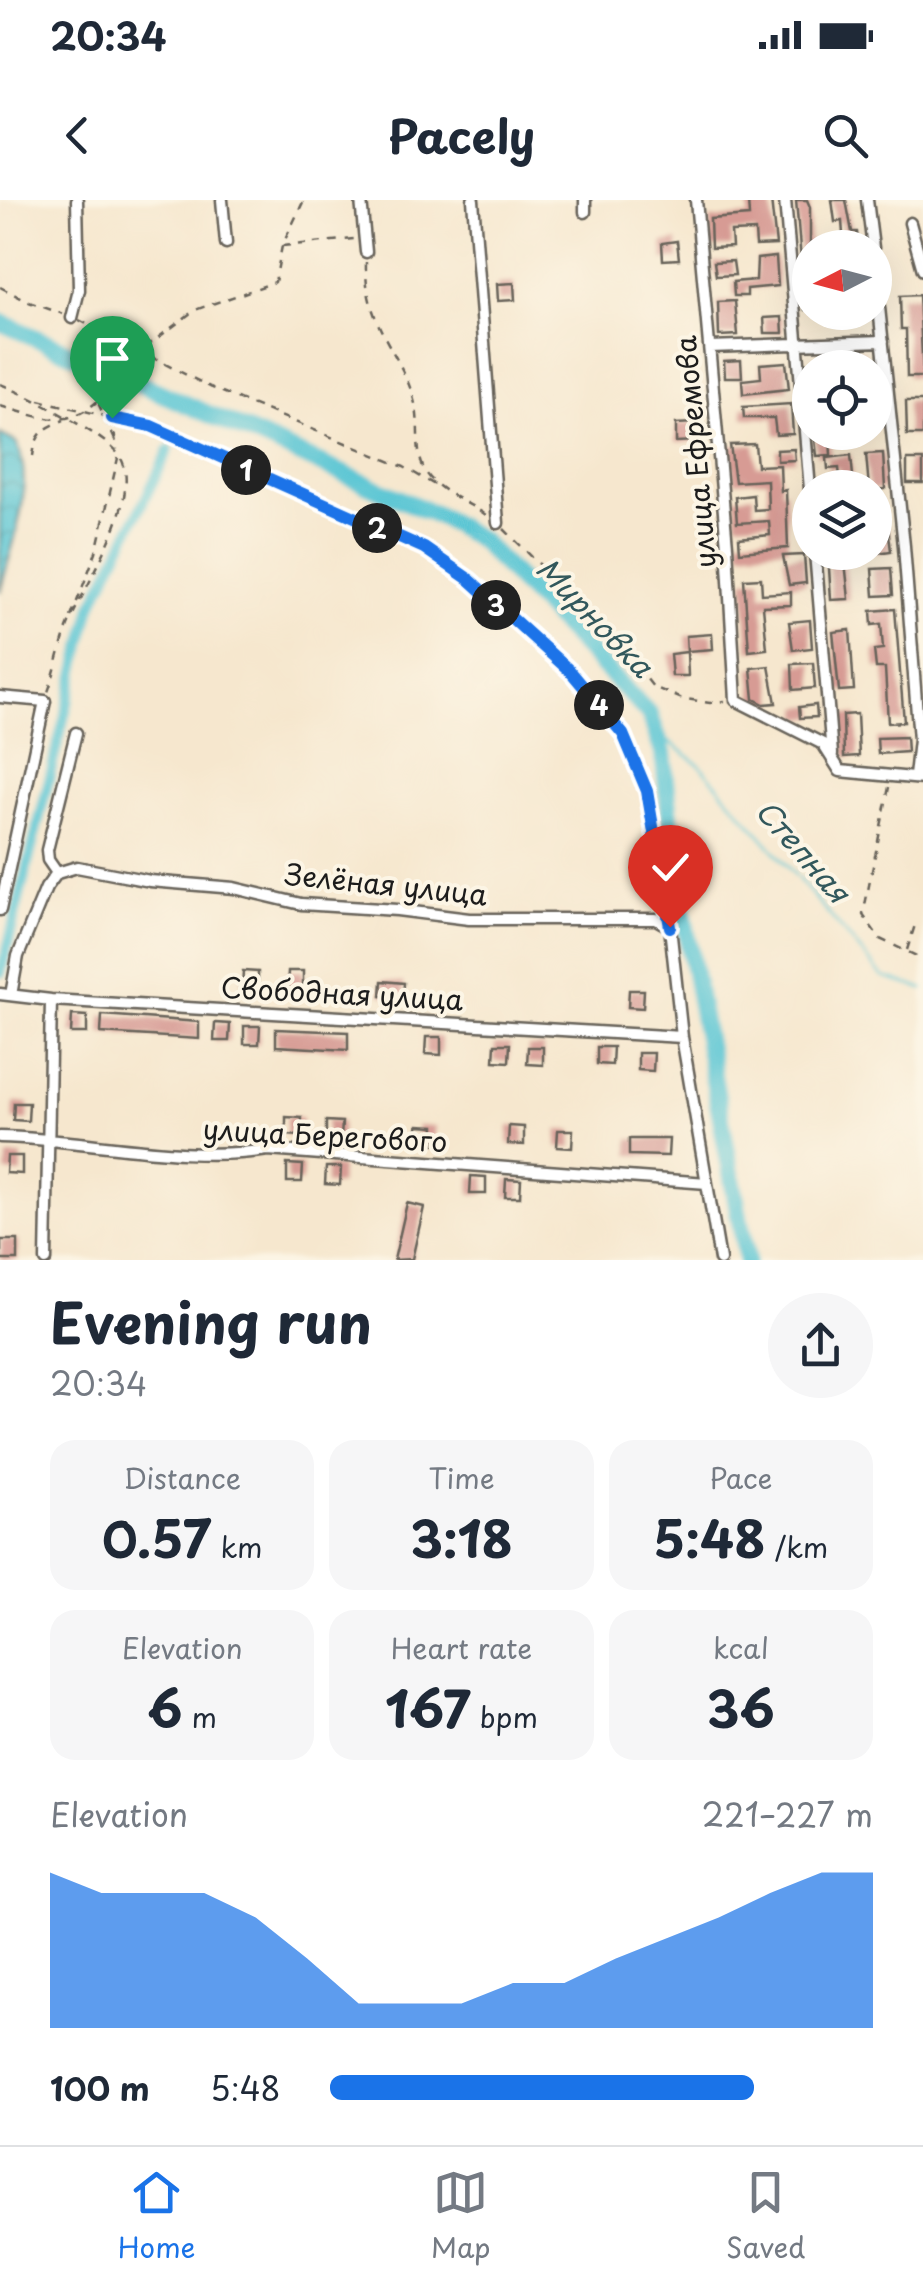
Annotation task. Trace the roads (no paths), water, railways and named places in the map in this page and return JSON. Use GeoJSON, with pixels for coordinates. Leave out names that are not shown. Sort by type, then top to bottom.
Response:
{"type":"FeatureCollection","features":[{"type":"Feature","properties":{"kind":"street"},"geometry":{"type":"LineString","coordinates":[[72,318],[78,290],[76,200]]}},
{"type":"Feature","properties":{"kind":"street"},"geometry":{"type":"LineString","coordinates":[[222,200],[226,242]]}},
{"type":"Feature","properties":{"kind":"street"},"geometry":{"type":"LineString","coordinates":[[361,200],[366,252]]}},
{"type":"Feature","properties":{"kind":"street"},"geometry":{"type":"LineString","coordinates":[[473,200],[498,523]]}},
{"type":"Feature","properties":{"kind":"street","name":"улица Ефремова"},"geometry":{"type":"LineString","coordinates":[[696,200],[728,546],[736,700],[823,744],[832,760]]}},
{"type":"Feature","properties":{"kind":"street"},"geometry":{"type":"LineString","coordinates":[[785,200],[808,470]]}},
{"type":"Feature","properties":{"kind":"street"},"geometry":{"type":"LineString","coordinates":[[866,200],[870,230]]}},
{"type":"Feature","properties":{"kind":"street"},"geometry":{"type":"LineString","coordinates":[[910,222],[923,270]]}},
{"type":"Feature","properties":{"kind":"street"},"geometry":{"type":"LineString","coordinates":[[816,570],[832,760],[840,771],[919,777],[921,739],[881,330]]}},
{"type":"Feature","properties":{"kind":"street"},"geometry":{"type":"LineString","coordinates":[[710,348],[882,340]]}},
{"type":"Feature","properties":{"kind":"street"},"geometry":{"type":"LineString","coordinates":[[0,697],[45,701],[5,866],[0,910]]}},
{"type":"Feature","properties":{"kind":"street"},"geometry":{"type":"LineString","coordinates":[[5,994],[46,888],[57,873],[48,860],[47,850],[76,733]]}},
{"type":"Feature","properties":{"kind":"street","name":"Зелёная улица"},"geometry":{"type":"LineString","coordinates":[[57,873],[78,866],[150,881],[234,888],[302,904],[469,918],[656,919],[670,927],[682,1037]]}},
{"type":"Feature","properties":{"kind":"street","name":"Свободная улица"},"geometry":{"type":"LineString","coordinates":[[5,994],[51,1000],[682,1037]]}},
{"type":"Feature","properties":{"kind":"street"},"geometry":{"type":"LineString","coordinates":[[46,1260],[51,1000]]}},
{"type":"Feature","properties":{"kind":"street"},"geometry":{"type":"LineString","coordinates":[[682,1037],[720,1260]]}},
{"type":"Feature","properties":{"kind":"street","name":"улица Берегового"},"geometry":{"type":"LineString","coordinates":[[0,1138],[48,1138],[227,1156],[268,1150],[707,1183]]}},
{"type":"Feature","properties":{"kind":"water"},"geometry":{"type":"Polygon","coordinates":[[[0,434],[17,443],[24,479],[20,518],[0,592],[0,434]]]}},
{"type":"Feature","properties":{"kind":"waterway","name":"Мирновка"},"geometry":{"type":"LineString","coordinates":[[0,322],[443,518],[480,540],[650,715],[663,753],[677,880],[747,1260]]}},
{"type":"Feature","properties":{"kind":"waterway"},"geometry":{"type":"LineString","coordinates":[[1,973],[92,606],[169,450]]}},
{"type":"Feature","properties":{"kind":"waterway","name":"Степная"},"geometry":{"type":"LineString","coordinates":[[655,730],[701,766],[883,977],[923,989]]}}]}
